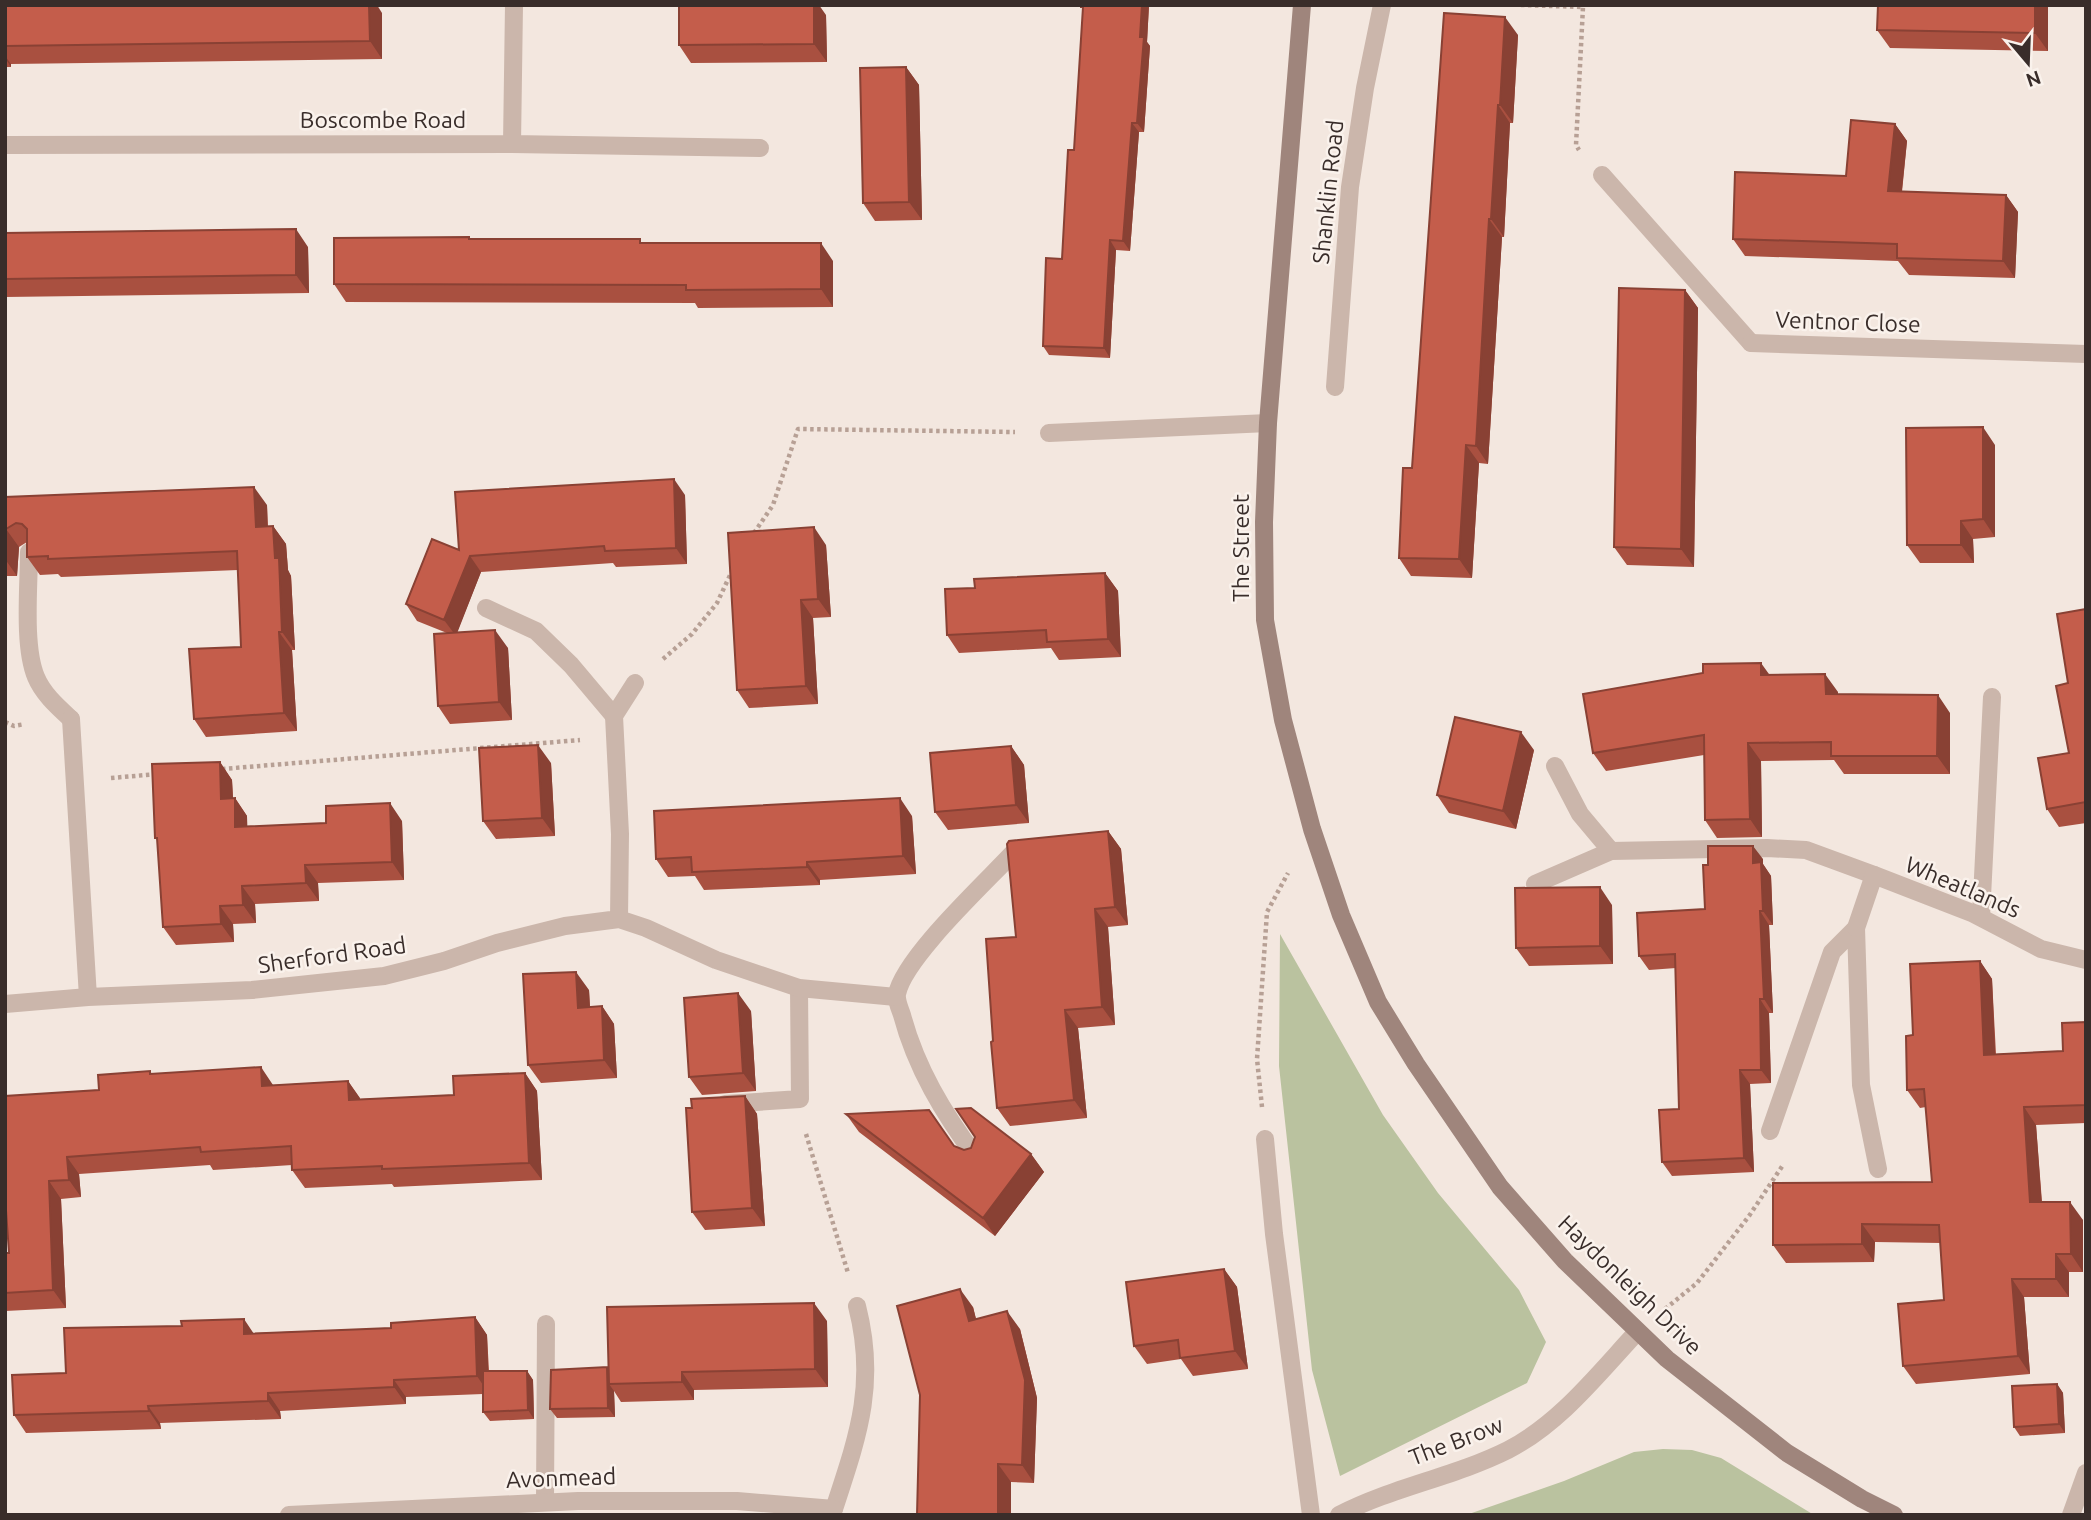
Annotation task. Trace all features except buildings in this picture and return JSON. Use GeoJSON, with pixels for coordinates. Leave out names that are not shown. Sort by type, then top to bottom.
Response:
{"type":"FeatureCollection","features":[{"type":"Feature","properties":{"kind":"street"},"geometry":{"type":"LineString","coordinates":[[512,144],[514,5]]}},
{"type":"Feature","properties":{"kind":"street","name":"The Street"},"geometry":{"type":"LineString","coordinates":[[1302,5],[1268,423],[1264,522],[1265,620],[1283,720],[1311,829],[1359,961],[1378,1003],[1416,1064]]}},
{"type":"Feature","properties":{"kind":"street","name":"Shanklin Road"},"geometry":{"type":"LineString","coordinates":[[1335,387],[1350,187],[1365,88],[1382,5]]}},
{"type":"Feature","properties":{"kind":"street","name":"Boscombe Road"},"geometry":{"type":"LineString","coordinates":[[5,145],[512,144],[760,148]]}},
{"type":"Feature","properties":{"kind":"street","name":"Ventnor Close"},"geometry":{"type":"LineString","coordinates":[[1601,175],[1751,343],[2086,354]]}},
{"type":"Feature","properties":{"kind":"street"},"geometry":{"type":"LineString","coordinates":[[1049,433],[1268,423]]}},
{"type":"Feature","properties":{"kind":"street"},"geometry":{"type":"LineString","coordinates":[[29,552],[29,648],[36,677],[54,703],[71,719],[88,997]]}},
{"type":"Feature","properties":{"kind":"street"},"geometry":{"type":"LineString","coordinates":[[486,608],[536,631],[572,665],[614,716]]}},
{"type":"Feature","properties":{"kind":"street"},"geometry":{"type":"LineString","coordinates":[[619,919],[620,834],[614,716],[635,683]]}},
{"type":"Feature","properties":{"kind":"street"},"geometry":{"type":"LineString","coordinates":[[1981,918],[1992,697]]}},
{"type":"Feature","properties":{"kind":"street"},"geometry":{"type":"LineString","coordinates":[[1555,766],[1580,814],[1611,851]]}},
{"type":"Feature","properties":{"kind":"street"},"geometry":{"type":"LineString","coordinates":[[1535,884],[1611,851],[1767,848],[1806,850],[1874,875]]}},
{"type":"Feature","properties":{"kind":"street"},"geometry":{"type":"LineString","coordinates":[[976,1157],[932,1091],[907,1034],[896,996],[907,969],[1012,854]]}},
{"type":"Feature","properties":{"kind":"street","name":"Wheatlands"},"geometry":{"type":"LineString","coordinates":[[1856,928],[1874,875],[1981,918],[2041,949],[2086,960]]}},
{"type":"Feature","properties":{"kind":"street","name":"Sherford Road"},"geometry":{"type":"LineString","coordinates":[[5,1004],[88,997],[252,990],[384,976],[565,926],[619,919],[646,928],[716,960],[799,988],[896,996]]}},
{"type":"Feature","properties":{"kind":"street"},"geometry":{"type":"LineString","coordinates":[[1770,1131],[1832,951],[1856,928]]}},
{"type":"Feature","properties":{"kind":"street"},"geometry":{"type":"LineString","coordinates":[[1856,928],[1861,1085],[1878,1169]]}},
{"type":"Feature","properties":{"kind":"street"},"geometry":{"type":"LineString","coordinates":[[704,1105],[800,1099],[799,988]]}},
{"type":"Feature","properties":{"kind":"street","name":"Haydonleigh Drive"},"geometry":{"type":"LineString","coordinates":[[1416,1064],[1500,1187],[1565,1261],[1637,1332],[1667,1359],[1787,1453],[1862,1499],[1894,1515]]}},
{"type":"Feature","properties":{"kind":"street"},"geometry":{"type":"LineString","coordinates":[[1265,1139],[1274,1234],[1311,1515]]}},
{"type":"Feature","properties":{"kind":"street","name":"Avonmead"},"geometry":{"type":"LineString","coordinates":[[289,1515],[545,1502],[737,1500],[834,1509],[860,1429],[865,1393],[867,1359],[857,1306]]}},
{"type":"Feature","properties":{"kind":"street"},"geometry":{"type":"LineString","coordinates":[[545,1502],[546,1324]]}},
{"type":"Feature","properties":{"kind":"street","name":"The Brow"},"geometry":{"type":"LineString","coordinates":[[1339,1515],[1400,1488],[1484,1461],[1534,1434],[1560,1415],[1637,1332]]}},
{"type":"Feature","properties":{"kind":"street"},"geometry":{"type":"LineString","coordinates":[[2071,1515],[2086,1473]]}},
{"type":"Feature","properties":{"kind":"path"},"geometry":{"type":"LineString","coordinates":[[1521,5],[1583,7],[1576,145],[1601,175]]}},
{"type":"Feature","properties":{"kind":"path"},"geometry":{"type":"LineString","coordinates":[[753,535],[773,505],[799,429],[1049,433]]}},
{"type":"Feature","properties":{"kind":"path"},"geometry":{"type":"LineString","coordinates":[[635,683],[692,634],[717,603],[734,567]]}},
{"type":"Feature","properties":{"kind":"path"},"geometry":{"type":"LineString","coordinates":[[213,770],[615,737]]}},
{"type":"Feature","properties":{"kind":"path"},"geometry":{"type":"LineString","coordinates":[[75,781],[172,773]]}},
{"type":"Feature","properties":{"kind":"path"},"geometry":{"type":"LineString","coordinates":[[1265,1139],[1257,1059],[1267,912],[1311,829]]}},
{"type":"Feature","properties":{"kind":"path"},"geometry":{"type":"LineString","coordinates":[[800,1099],[806,1133],[857,1306]]}},
{"type":"Feature","properties":{"kind":"green space"},"geometry":{"type":"Polygon","coordinates":[[[1280,934],[1383,1115],[1438,1193],[1519,1290],[1546,1342],[1527,1383],[1340,1476],[1312,1370],[1279,1066],[1280,934]]]}},
{"type":"Feature","properties":{"kind":"green space"},"geometry":{"type":"Polygon","coordinates":[[[1692,1450],[1721,1458],[1814,1515],[1466,1515],[1564,1481],[1634,1452],[1692,1450]]]}}]}
